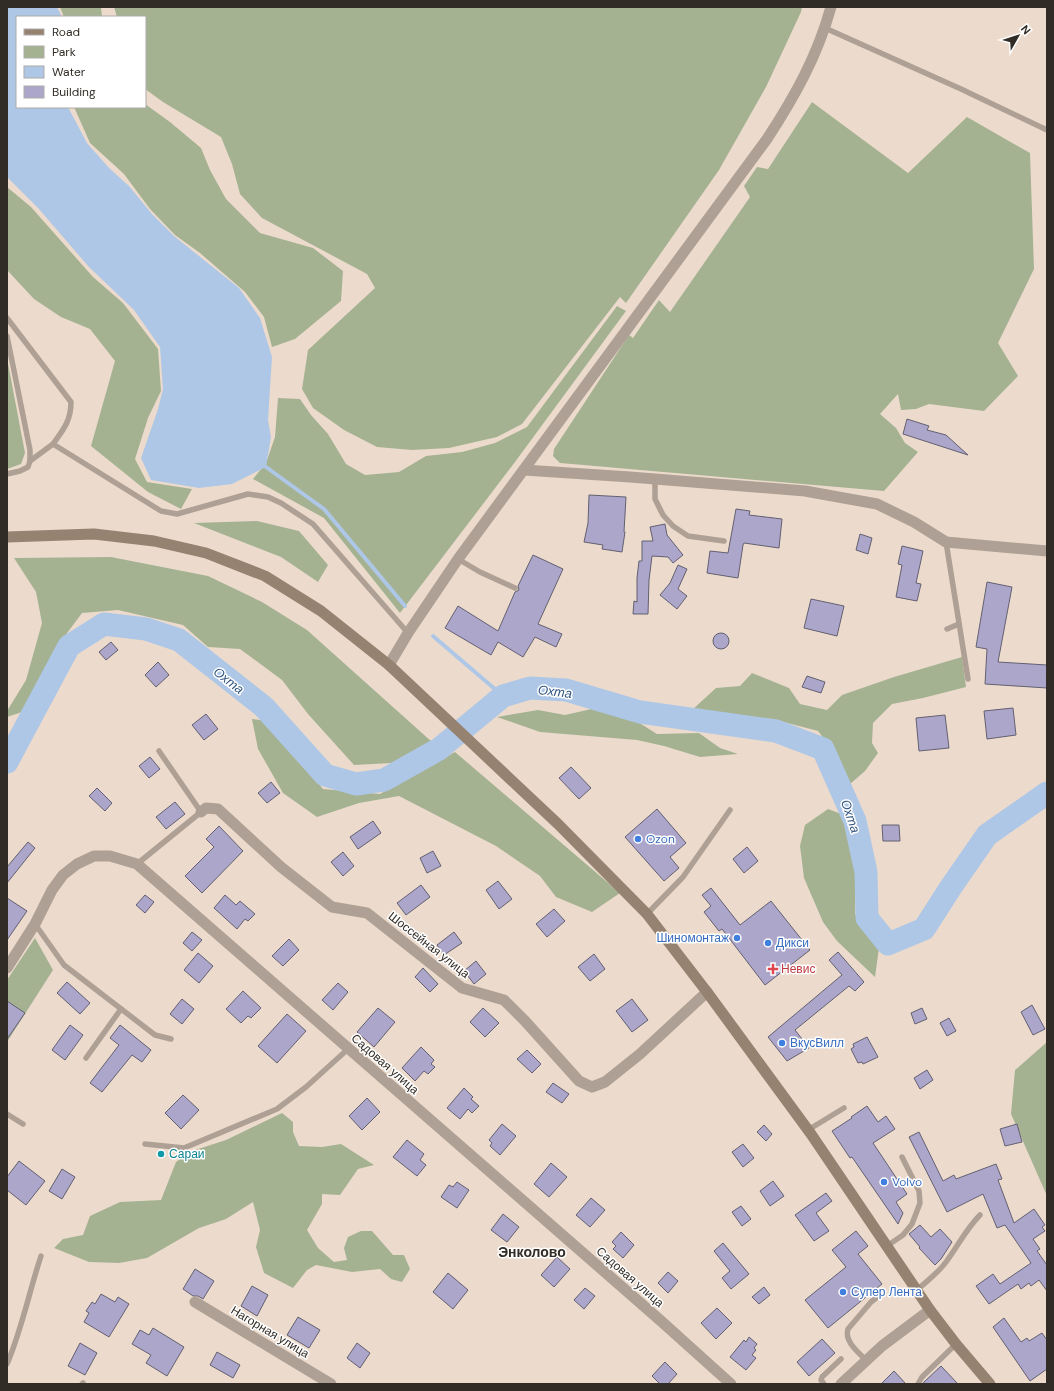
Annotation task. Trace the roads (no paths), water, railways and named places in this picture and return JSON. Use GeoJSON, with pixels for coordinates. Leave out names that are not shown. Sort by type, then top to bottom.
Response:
{"type":"FeatureCollection","features":[{"type":"Feature","properties":{"kind":"main road"},"geometry":{"type":"LineString","coordinates":[[7,537],[94,534],[154,541],[206,553],[265,576],[321,611],[389,665],[558,824],[647,914],[707,992],[808,1130],[930,1310],[956,1344],[990,1384]]}},
{"type":"Feature","properties":{"kind":"street"},"geometry":{"type":"LineString","coordinates":[[389,665],[408,633],[458,559],[767,139],[790,104],[809,68],[832,7]]}},
{"type":"Feature","properties":{"kind":"street"},"geometry":{"type":"LineString","coordinates":[[524,470],[805,491],[877,504],[914,522],[946,542],[1047,551]]}},
{"type":"Feature","properties":{"kind":"street","name":"Шоссейная улица"},"geometry":{"type":"LineString","coordinates":[[201,812],[206,808],[218,809],[281,867],[332,907],[367,914],[462,988],[504,1000],[579,1081],[592,1087],[605,1082],[707,992]]}},
{"type":"Feature","properties":{"kind":"street","name":"Садовая улица"},"geometry":{"type":"LineString","coordinates":[[7,968],[35,924],[52,890],[63,875],[77,864],[94,856],[110,856],[137,864],[661,1321],[731,1384]]}},
{"type":"Feature","properties":{"kind":"street","name":"Нагорная улица"},"geometry":{"type":"LineString","coordinates":[[195,1302],[331,1384]]}},
{"type":"Feature","properties":{"kind":"street"},"geometry":{"type":"LineString","coordinates":[[841,1384],[866,1360],[930,1310]]}},
{"type":"Feature","properties":{"kind":"lane"},"geometry":{"type":"LineString","coordinates":[[825,28],[961,89],[1047,130]]}},
{"type":"Feature","properties":{"kind":"lane"},"geometry":{"type":"LineString","coordinates":[[7,318],[72,402],[71,414],[64,428],[53,444],[30,461]]}},
{"type":"Feature","properties":{"kind":"lane"},"geometry":{"type":"LineString","coordinates":[[7,336],[30,450],[30,461],[28,467],[20,471],[7,474]]}},
{"type":"Feature","properties":{"kind":"lane"},"geometry":{"type":"LineString","coordinates":[[53,444],[161,511],[178,514],[248,494],[268,497],[281,503],[313,524],[408,633]]}},
{"type":"Feature","properties":{"kind":"lane"},"geometry":{"type":"LineString","coordinates":[[656,479],[655,499],[663,515],[673,526],[688,536],[724,541]]}},
{"type":"Feature","properties":{"kind":"lane"},"geometry":{"type":"LineString","coordinates":[[946,542],[968,679]]}},
{"type":"Feature","properties":{"kind":"lane"},"geometry":{"type":"LineString","coordinates":[[458,559],[480,572],[515,588]]}},
{"type":"Feature","properties":{"kind":"lane"},"geometry":{"type":"LineString","coordinates":[[947,629],[959,624]]}},
{"type":"Feature","properties":{"kind":"lane"},"geometry":{"type":"LineString","coordinates":[[137,864],[201,812],[159,751]]}},
{"type":"Feature","properties":{"kind":"lane"},"geometry":{"type":"LineString","coordinates":[[647,914],[683,877],[730,810]]}},
{"type":"Feature","properties":{"kind":"lane"},"geometry":{"type":"LineString","coordinates":[[35,924],[64,965],[155,1035],[171,1039]]}},
{"type":"Feature","properties":{"kind":"lane"},"geometry":{"type":"LineString","coordinates":[[86,1058],[121,1009]]}},
{"type":"Feature","properties":{"kind":"lane"},"geometry":{"type":"LineString","coordinates":[[145,1144],[184,1148],[277,1108],[306,1087],[348,1049]]}},
{"type":"Feature","properties":{"kind":"lane"},"geometry":{"type":"LineString","coordinates":[[808,1130],[844,1108]]}},
{"type":"Feature","properties":{"kind":"lane"},"geometry":{"type":"LineString","coordinates":[[7,1114],[24,1124]]}},
{"type":"Feature","properties":{"kind":"lane"},"geometry":{"type":"LineString","coordinates":[[887,1246],[903,1234],[912,1224],[920,1203],[919,1191],[902,1157]]}},
{"type":"Feature","properties":{"kind":"lane"},"geometry":{"type":"LineString","coordinates":[[917,1290],[936,1274],[946,1263],[972,1223],[980,1215]]}},
{"type":"Feature","properties":{"kind":"lane"},"geometry":{"type":"LineString","coordinates":[[7,1364],[16,1342],[41,1256]]}},
{"type":"Feature","properties":{"kind":"lane"},"geometry":{"type":"LineString","coordinates":[[866,1360],[848,1339],[846,1334],[848,1329],[871,1302],[881,1294]]}},
{"type":"Feature","properties":{"kind":"lane"},"geometry":{"type":"LineString","coordinates":[[918,1384],[922,1377],[956,1344]]}},
{"type":"Feature","properties":{"kind":"lane"},"geometry":{"type":"LineString","coordinates":[[824,1384],[821,1380],[822,1377],[841,1359]]}},
{"type":"Feature","properties":{"kind":"water"},"geometry":{"type":"Polygon","coordinates":[[[7,7],[57,7],[62,16],[16,16],[16,108],[69,108],[87,143],[109,168],[129,186],[152,214],[174,236],[239,288],[260,318],[272,357],[268,420],[271,437],[266,467],[232,484],[199,488],[151,480],[141,458],[158,409],[163,389],[160,347],[134,310],[89,267],[38,208],[7,177],[7,7]]]}},
{"type":"Feature","properties":{"kind":"waterway"},"geometry":{"type":"LineString","coordinates":[[266,467],[324,509],[405,606]]}},
{"type":"Feature","properties":{"kind":"waterway","name":"Охта"},"geometry":{"type":"LineString","coordinates":[[7,762],[69,646],[104,624],[146,629],[179,640],[264,707],[325,775],[356,784],[384,780],[439,749],[503,696],[530,688],[566,690],[640,712],[776,731],[823,749],[855,821],[866,872],[867,918],[888,944],[924,929],[987,835],[1047,793]]}},
{"type":"Feature","properties":{"kind":"waterway"},"geometry":{"type":"LineString","coordinates":[[433,636],[503,696]]}},
{"type":"Feature","properties":{"kind":"place","name":"Ozon"},"geometry":{"type":"Point","coordinates":[638,839]}},
{"type":"Feature","properties":{"kind":"place","name":"Шиномонтаж"},"geometry":{"type":"Point","coordinates":[737,938]}},
{"type":"Feature","properties":{"kind":"place","name":"Дикси"},"geometry":{"type":"Point","coordinates":[768,943]}},
{"type":"Feature","properties":{"kind":"place","name":"Невис"},"geometry":{"type":"Point","coordinates":[773,969]}},
{"type":"Feature","properties":{"kind":"place","name":"ВкусВилл"},"geometry":{"type":"Point","coordinates":[782,1043]}},
{"type":"Feature","properties":{"kind":"place","name":"Сараи"},"geometry":{"type":"Point","coordinates":[161,1154]}},
{"type":"Feature","properties":{"kind":"place","name":"Volvo"},"geometry":{"type":"Point","coordinates":[884,1182]}},
{"type":"Feature","properties":{"kind":"place","name":"Супер Лента"},"geometry":{"type":"Point","coordinates":[843,1292]}},
{"type":"Feature","properties":{"kind":"district","name":"Энколово"},"geometry":{"type":"Point","coordinates":[532,1252]}}]}
